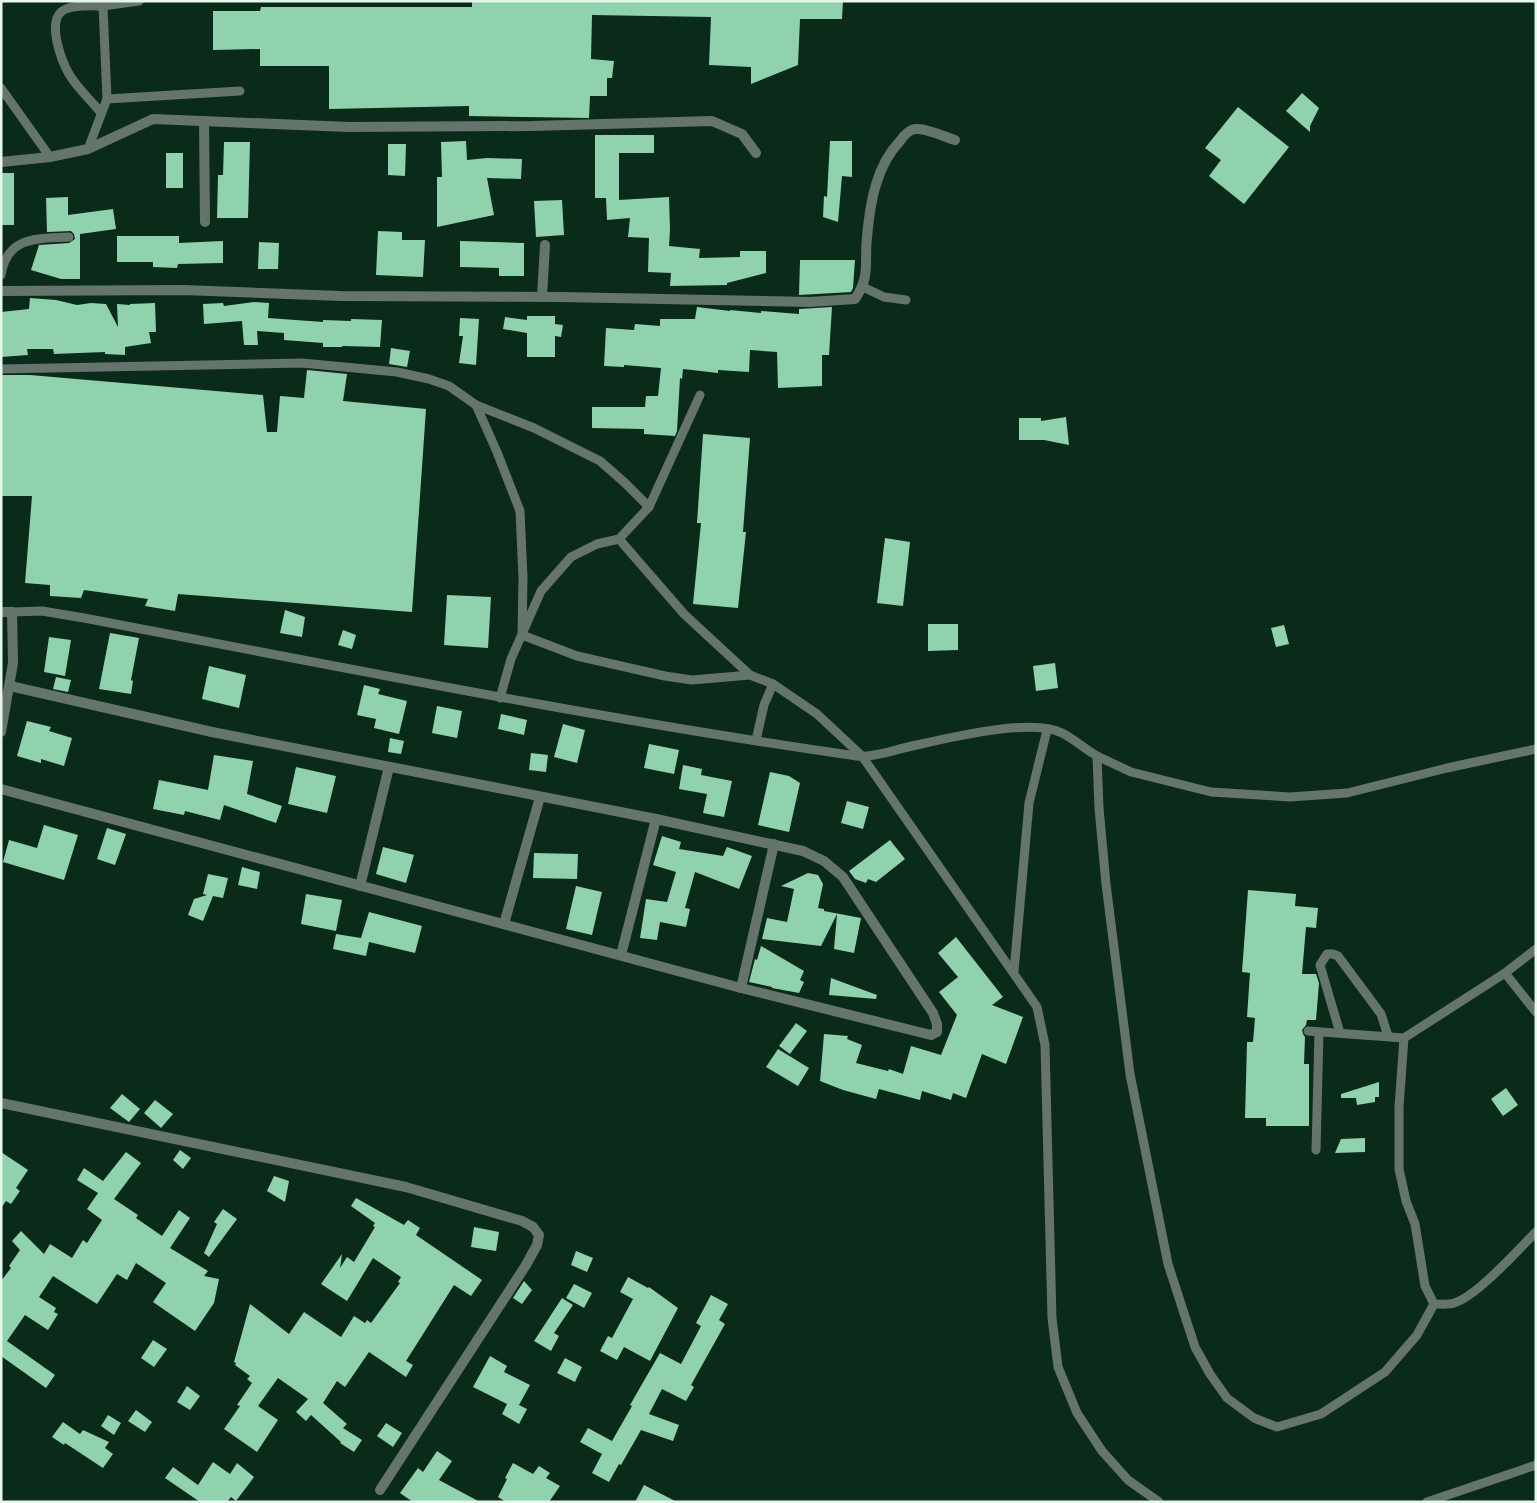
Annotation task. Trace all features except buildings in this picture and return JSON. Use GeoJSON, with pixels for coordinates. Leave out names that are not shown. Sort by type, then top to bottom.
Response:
{"type":"FeatureCollection","features":[{"type":"Feature","properties":{"kind":"street"},"geometry":{"type":"LineString","coordinates":[[1,162],[50,157],[88,149],[153,119],[349,127],[532,126],[712,121],[742,134],[756,153]]}},
{"type":"Feature","properties":{"kind":"street"},"geometry":{"type":"LineString","coordinates":[[204,121],[205,222]]}},
{"type":"Feature","properties":{"kind":"street"},"geometry":{"type":"LineString","coordinates":[[1,291],[184,290],[341,296],[542,297],[810,302],[855,299],[863,287],[866,276],[867,237],[877,180],[892,149],[910,131],[918,128],[955,140]]}},
{"type":"Feature","properties":{"kind":"street"},"geometry":{"type":"LineString","coordinates":[[542,297],[545,245]]}},
{"type":"Feature","properties":{"kind":"street"},"geometry":{"type":"LineString","coordinates":[[1,732],[13,663],[6,612]]}},
{"type":"Feature","properties":{"kind":"street"},"geometry":{"type":"LineString","coordinates":[[1,789],[741,988],[931,1035],[937,1032],[937,1024],[933,1013],[844,877],[824,861],[803,851],[656,819],[212,732],[10,686]]}},
{"type":"Feature","properties":{"kind":"street"},"geometry":{"type":"LineString","coordinates":[[360,886],[389,767]]}},
{"type":"Feature","properties":{"kind":"street"},"geometry":{"type":"LineString","coordinates":[[504,924],[540,796]]}},
{"type":"Feature","properties":{"kind":"street"},"geometry":{"type":"LineString","coordinates":[[621,955],[656,819]]}},
{"type":"Feature","properties":{"kind":"street"},"geometry":{"type":"LineString","coordinates":[[741,988],[774,844]]}},
{"type":"Feature","properties":{"kind":"street"},"geometry":{"type":"LineString","coordinates":[[1,1102],[406,1187],[500,1214],[533,1227],[539,1235],[537,1245],[526,1265],[380,1490]]}},
{"type":"Feature","properties":{"kind":"lane"},"geometry":{"type":"LineString","coordinates":[[102,112],[69,74],[56,36],[55,22],[62,12],[71,8],[139,1]]}},
{"type":"Feature","properties":{"kind":"lane"},"geometry":{"type":"LineString","coordinates":[[88,149],[107,99],[103,6]]}},
{"type":"Feature","properties":{"kind":"lane"},"geometry":{"type":"LineString","coordinates":[[1,88],[50,157]]}},
{"type":"Feature","properties":{"kind":"lane"},"geometry":{"type":"LineString","coordinates":[[107,99],[240,91]]}},
{"type":"Feature","properties":{"kind":"lane"},"geometry":{"type":"LineString","coordinates":[[1,275],[2,268],[9,254],[18,244],[30,239],[69,238]]}},
{"type":"Feature","properties":{"kind":"lane"},"geometry":{"type":"LineString","coordinates":[[863,287],[884,296],[906,300]]}},
{"type":"Feature","properties":{"kind":"lane"},"geometry":{"type":"LineString","coordinates":[[1,369],[302,363],[397,372],[430,379],[449,386],[476,405],[534,428],[600,461],[649,507]]}},
{"type":"Feature","properties":{"kind":"lane"},"geometry":{"type":"LineString","coordinates":[[500,698],[511,659],[542,591],[571,557],[597,544],[619,540],[649,507],[700,395]]}},
{"type":"Feature","properties":{"kind":"lane"},"geometry":{"type":"LineString","coordinates":[[476,405],[520,511],[523,578],[522,635]]}},
{"type":"Feature","properties":{"kind":"lane"},"geometry":{"type":"LineString","coordinates":[[619,540],[684,614],[750,675],[773,684],[817,714],[862,756],[1038,1006],[1045,1045],[1052,1318],[1058,1367],[1078,1413],[1102,1451],[1128,1480],[1159,1502]]}},
{"type":"Feature","properties":{"kind":"lane"},"geometry":{"type":"LineString","coordinates":[[6,612],[42,611],[84,618],[500,698],[862,756],[986,731],[1020,728],[1047,730],[1060,732],[1097,756],[1131,772],[1211,792],[1290,797],[1347,793],[1447,768],[1536,749]]}},
{"type":"Feature","properties":{"kind":"lane"},"geometry":{"type":"LineString","coordinates":[[522,635],[577,656],[665,676],[692,680],[750,675]]}},
{"type":"Feature","properties":{"kind":"lane"},"geometry":{"type":"LineString","coordinates":[[756,740],[764,705],[773,684]]}},
{"type":"Feature","properties":{"kind":"lane"},"geometry":{"type":"LineString","coordinates":[[1014,971],[1030,803],[1047,730]]}},
{"type":"Feature","properties":{"kind":"lane"},"geometry":{"type":"LineString","coordinates":[[1097,756],[1099,808],[1106,884],[1130,1074],[1168,1264],[1195,1347],[1210,1374],[1227,1398],[1254,1418],[1277,1427],[1321,1414],[1385,1372],[1417,1335],[1434,1304]]}},
{"type":"Feature","properties":{"kind":"lane"},"geometry":{"type":"LineString","coordinates":[[1308,1031],[1404,1038],[1505,973],[1536,949]]}},
{"type":"Feature","properties":{"kind":"lane"},"geometry":{"type":"LineString","coordinates":[[1340,1033],[1320,965],[1327,954],[1338,956],[1381,1014],[1388,1036]]}},
{"type":"Feature","properties":{"kind":"lane"},"geometry":{"type":"LineString","coordinates":[[1505,973],[1536,1012]]}},
{"type":"Feature","properties":{"kind":"lane"},"geometry":{"type":"LineString","coordinates":[[1316,1150],[1319,1033]]}},
{"type":"Feature","properties":{"kind":"lane"},"geometry":{"type":"LineString","coordinates":[[1404,1038],[1399,1107],[1399,1169],[1406,1201],[1415,1224],[1425,1286],[1434,1304]]}},
{"type":"Feature","properties":{"kind":"lane"},"geometry":{"type":"LineString","coordinates":[[1434,1304],[1454,1303],[1465,1297],[1485,1282],[1536,1232]]}},
{"type":"Feature","properties":{"kind":"lane"},"geometry":{"type":"LineString","coordinates":[[1427,1502],[1536,1466]]}}]}
